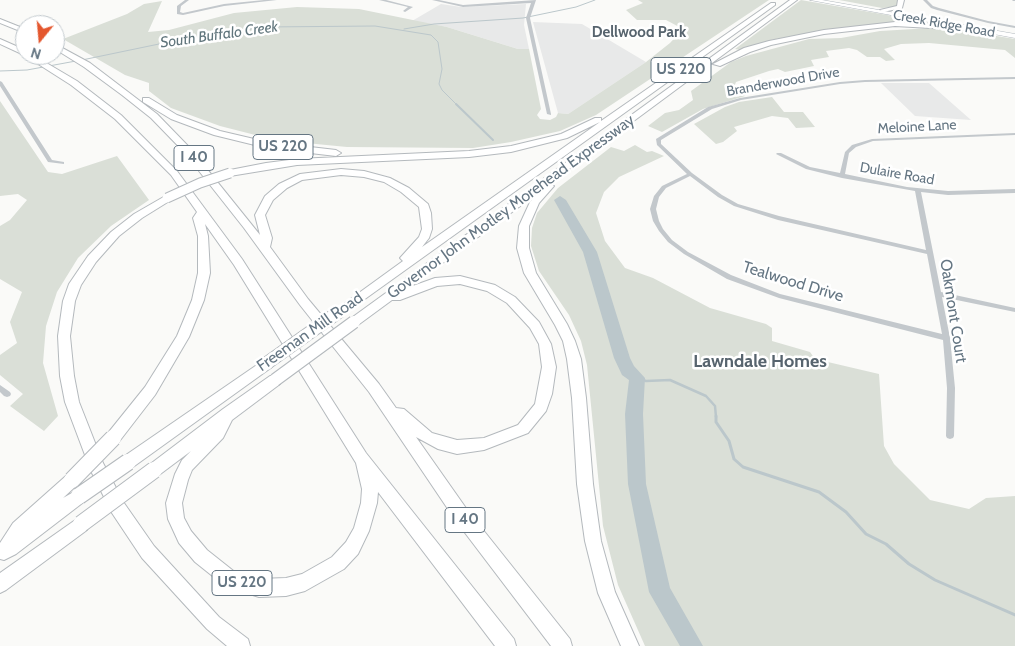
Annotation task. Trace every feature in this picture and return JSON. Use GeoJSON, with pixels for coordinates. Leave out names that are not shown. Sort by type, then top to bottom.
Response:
{"type":"FeatureCollection","features":[{"type":"Feature","properties":{"kind":"highway","name":"Governor John Motley Morehead Expressway"},"geometry":{"type":"LineString","coordinates":[[622,111],[779,0]]}},
{"type":"Feature","properties":{"kind":"highway","name":"Governor John Motley Morehead Expressway"},"geometry":{"type":"LineString","coordinates":[[228,414],[794,0]]}},
{"type":"Feature","properties":{"kind":"highway"},"geometry":{"type":"LineString","coordinates":[[883,10],[900,7],[901,0]]}},
{"type":"Feature","properties":{"kind":"highway"},"geometry":{"type":"LineString","coordinates":[[902,14],[908,8],[908,0]]}},
{"type":"Feature","properties":{"kind":"highway"},"geometry":{"type":"LineString","coordinates":[[0,21],[15,28]]}},
{"type":"Feature","properties":{"kind":"highway"},"geometry":{"type":"LineString","coordinates":[[696,72],[705,70],[746,50],[804,35],[895,24],[967,28]]}},
{"type":"Feature","properties":{"kind":"highway","name":"I 40"},"geometry":{"type":"LineString","coordinates":[[0,41],[15,48]]}},
{"type":"Feature","properties":{"kind":"highway","name":"I 40"},"geometry":{"type":"LineString","coordinates":[[65,52],[111,82],[154,116],[187,150],[304,302],[374,388],[462,516],[563,646]]}},
{"type":"Feature","properties":{"kind":"highway","name":"I 40"},"geometry":{"type":"LineString","coordinates":[[46,65],[94,98],[143,140],[174,173],[203,211],[243,270],[361,458],[508,646]]}},
{"type":"Feature","properties":{"kind":"highway","name":"US 220"},"geometry":{"type":"LineString","coordinates":[[111,82],[133,91],[159,109],[180,120],[217,133],[267,145],[335,153],[469,154],[510,149],[564,136],[611,113],[622,111]]}},
{"type":"Feature","properties":{"kind":"highway","name":"Freeman Mill Road"},"geometry":{"type":"LineString","coordinates":[[2,554],[267,362],[622,111]]}},
{"type":"Feature","properties":{"kind":"highway"},"geometry":{"type":"LineString","coordinates":[[241,646],[213,623],[148,552],[118,508],[96,466],[72,402],[64,355],[65,327],[69,300],[79,277],[92,259],[115,234],[138,216],[167,198],[200,183],[266,166],[297,162],[469,154]]}},
{"type":"Feature","properties":{"kind":"highway"},"geometry":{"type":"LineString","coordinates":[[264,248],[267,238],[260,215],[269,198],[283,186],[309,175],[341,172],[364,174],[397,185],[419,201],[426,213],[427,229],[424,238],[406,257],[402,267]]}},
{"type":"Feature","properties":{"kind":"highway"},"geometry":{"type":"LineString","coordinates":[[553,177],[550,186],[535,202],[528,215],[524,226],[523,248],[530,273],[561,324],[574,359],[579,398],[585,484],[593,541],[607,593],[630,646]]}},
{"type":"Feature","properties":{"kind":"highway"},"geometry":{"type":"LineString","coordinates":[[2,554],[19,529],[72,480],[113,438],[150,391],[182,337],[191,318],[204,273],[202,236],[198,218],[203,211]]}},
{"type":"Feature","properties":{"kind":"highway"},"geometry":{"type":"LineString","coordinates":[[374,388],[381,392],[410,424],[427,437],[443,444],[470,447],[499,440],[523,429],[541,407],[548,367],[545,344],[535,324],[511,300],[491,288],[460,280],[450,280],[435,282],[401,296],[386,298]]}},
{"type":"Feature","properties":{"kind":"highway","name":"US 220"},"geometry":{"type":"LineString","coordinates":[[228,414],[218,434],[187,465],[180,478],[174,503],[176,519],[185,537],[201,556],[231,580],[259,588],[286,587],[305,582],[338,563],[352,548],[361,531],[369,504],[370,489],[361,458]]}},
{"type":"Feature","properties":{"kind":"highway"},"geometry":{"type":"LineString","coordinates":[[0,584],[228,414]]}},
{"type":"Feature","properties":{"kind":"main road","name":"Creek Ridge Road"},"geometry":{"type":"LineString","coordinates":[[815,0],[1015,35]]}},
{"type":"Feature","properties":{"kind":"main road","name":"Creek Ridge Road"},"geometry":{"type":"LineString","coordinates":[[830,0],[967,28],[1015,35]]}},
{"type":"Feature","properties":{"kind":"street"},"geometry":{"type":"LineString","coordinates":[[186,0],[179,6],[178,13],[183,14],[224,5],[275,0]]}},
{"type":"Feature","properties":{"kind":"street"},"geometry":{"type":"LineString","coordinates":[[380,0],[411,7],[405,10]]}},
{"type":"Feature","properties":{"kind":"street"},"geometry":{"type":"LineString","coordinates":[[434,0],[463,6],[533,1],[528,18],[549,114]]}},
{"type":"Feature","properties":{"kind":"street"},"geometry":{"type":"LineString","coordinates":[[925,0],[932,7],[988,22],[1015,26]]}},
{"type":"Feature","properties":{"kind":"street","name":"Branderwood Drive"},"geometry":{"type":"LineString","coordinates":[[930,253],[778,218],[736,205],[690,174],[658,144],[658,139],[710,108],[733,101],[840,83],[1015,78]]}},
{"type":"Feature","properties":{"kind":"street"},"geometry":{"type":"LineString","coordinates":[[0,82],[50,161],[62,163]]}},
{"type":"Feature","properties":{"kind":"street","name":"Meloine Lane"},"geometry":{"type":"LineString","coordinates":[[842,176],[847,153],[854,146],[872,140],[1015,134]]}},
{"type":"Feature","properties":{"kind":"street","name":"Dulaire Road"},"geometry":{"type":"LineString","coordinates":[[779,154],[808,168],[918,191],[958,193],[1015,190]]}},
{"type":"Feature","properties":{"kind":"street","name":"Tealwood Drive"},"geometry":{"type":"LineString","coordinates":[[690,174],[664,187],[656,197],[653,209],[661,230],[670,241],[686,253],[730,276],[779,296],[946,338]]}},
{"type":"Feature","properties":{"kind":"street","name":"Oakmont Court"},"geometry":{"type":"LineString","coordinates":[[918,191],[946,338],[951,388],[950,436]]}},
{"type":"Feature","properties":{"kind":"street"},"geometry":{"type":"LineString","coordinates":[[938,294],[1015,310]]}},
{"type":"Feature","properties":{"kind":"street"},"geometry":{"type":"LineString","coordinates":[[0,388],[7,394]]}},
{"type":"Feature","properties":{"kind":"shaded area"},"geometry":{"type":"Polygon","coordinates":[[[638,0],[769,0],[596,115],[560,131],[473,148],[347,147],[275,140],[220,126],[171,108],[149,91],[149,83],[125,75],[65,40],[65,38],[127,14],[144,4],[162,1],[148,32],[169,30],[234,13],[297,7],[359,9],[447,27],[518,49],[529,49],[541,109],[537,115],[540,119],[550,120],[556,117],[558,113],[568,114],[646,62],[670,43],[683,29],[666,20],[637,20],[626,10],[643,3],[638,0]]]}},
{"type":"Feature","properties":{"kind":"shaded area"},"geometry":{"type":"Polygon","coordinates":[[[801,0],[933,24],[883,24],[808,33],[771,40],[740,50],[735,49],[801,0]]]}},
{"type":"Feature","properties":{"kind":"shaded area"},"geometry":{"type":"Polygon","coordinates":[[[839,0],[898,0],[899,2],[895,7],[882,8],[839,0]]]}},
{"type":"Feature","properties":{"kind":"shaded area"},"geometry":{"type":"Polygon","coordinates":[[[441,4],[461,7],[526,4],[524,25],[529,49],[518,49],[447,27],[412,21],[441,4]]]}},
{"type":"Feature","properties":{"kind":"shaded area"},"geometry":{"type":"Polygon","coordinates":[[[533,22],[582,24],[646,62],[568,114],[558,113],[533,22]]]}},
{"type":"Feature","properties":{"kind":"shaded area"},"geometry":{"type":"Polygon","coordinates":[[[931,28],[960,30],[1015,39],[1015,58],[1005,50],[929,43],[901,44],[884,49],[895,60],[886,61],[880,57],[867,57],[857,50],[849,48],[826,51],[829,57],[811,60],[814,66],[785,72],[778,69],[736,82],[734,87],[745,96],[703,109],[662,132],[648,126],[665,113],[679,110],[693,100],[691,91],[731,62],[746,56],[809,39],[841,38],[880,31],[931,28]]]}},
{"type":"Feature","properties":{"kind":"shaded area"},"geometry":{"type":"Polygon","coordinates":[[[881,83],[929,83],[971,120],[915,116],[881,83]]]}},
{"type":"Feature","properties":{"kind":"shaded area"},"geometry":{"type":"Polygon","coordinates":[[[772,97],[784,112],[803,112],[815,127],[796,128],[788,118],[772,116],[734,127],[737,131],[723,142],[716,144],[694,124],[725,107],[739,102],[772,97]]]}},
{"type":"Feature","properties":{"kind":"shaded area"},"geometry":{"type":"Polygon","coordinates":[[[0,101],[48,172],[62,174],[117,156],[149,200],[111,226],[78,258],[57,292],[46,326],[43,363],[58,416],[44,431],[10,406],[23,394],[0,375],[0,355],[17,343],[10,322],[22,292],[0,279],[0,226],[10,220],[27,200],[18,194],[0,196],[0,101]]]}},
{"type":"Feature","properties":{"kind":"shaded area"},"geometry":{"type":"Polygon","coordinates":[[[635,145],[647,152],[652,151],[664,156],[619,177],[604,192],[596,213],[605,241],[625,268],[653,278],[710,308],[766,324],[772,328],[772,341],[810,352],[815,359],[879,374],[884,446],[894,464],[930,500],[969,509],[986,498],[1015,496],[1015,646],[645,646],[618,585],[603,526],[587,365],[581,341],[569,315],[539,271],[531,246],[532,228],[537,213],[558,188],[611,147],[624,151],[635,145]]]}},
{"type":"Feature","properties":{"kind":"waterway"},"geometry":{"type":"LineString","coordinates":[[404,29],[434,24],[523,18],[576,7],[595,0]]}},
{"type":"Feature","properties":{"kind":"waterway","name":"South Buffalo Creek"},"geometry":{"type":"LineString","coordinates":[[82,60],[183,39],[264,27],[375,26],[431,35],[438,42],[442,69],[439,84],[442,90],[456,104]]}},
{"type":"Feature","properties":{"kind":"waterway","name":"South Buffalo Creek"},"geometry":{"type":"LineString","coordinates":[[0,71],[27,70],[76,61]]}},
{"type":"Feature","properties":{"kind":"waterway","name":"South Buffalo Creek"},"geometry":{"type":"LineString","coordinates":[[456,104],[493,140]]}},
{"type":"Feature","properties":{"kind":"waterway","name":"South Buffalo Creek"},"geometry":{"type":"LineString","coordinates":[[560,200],[590,252],[622,358],[628,370],[637,378],[634,414],[637,484],[660,592],[692,646]]}},
{"type":"Feature","properties":{"kind":"waterway"},"geometry":{"type":"LineString","coordinates":[[637,378],[646,381],[670,380],[706,396],[715,406],[716,417]]}},
{"type":"Feature","properties":{"kind":"waterway"},"geometry":{"type":"LineString","coordinates":[[716,417],[716,422],[729,441],[734,459],[743,467],[819,492],[846,512],[866,534],[886,544],[909,564],[935,580],[1015,615]]}},
{"type":"Feature","properties":{"kind":"district","name":"Dellwood Park"},"geometry":{"type":"Point","coordinates":[639,33]}},
{"type":"Feature","properties":{"kind":"district","name":"Lawndale Homes"},"geometry":{"type":"Point","coordinates":[760,362]}}]}
